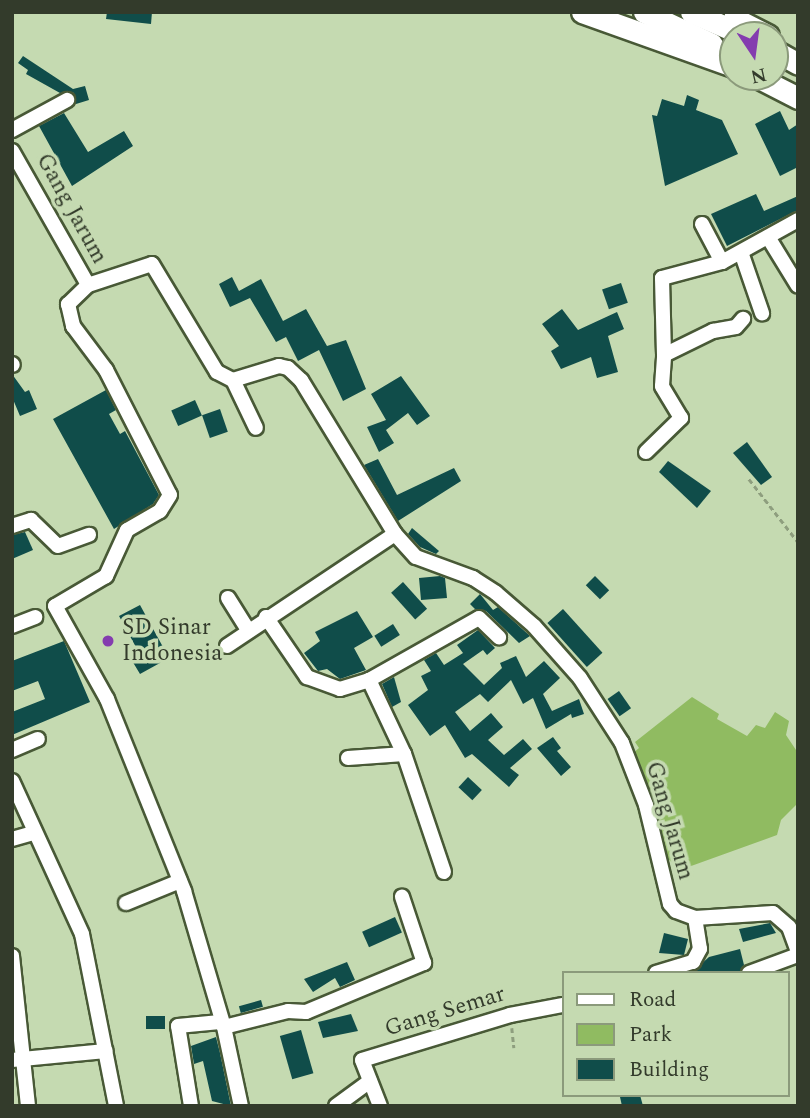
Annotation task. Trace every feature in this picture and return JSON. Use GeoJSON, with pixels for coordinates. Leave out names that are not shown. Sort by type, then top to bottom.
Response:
{"type":"FeatureCollection","features":[{"type":"Feature","properties":{"kind":"highway"},"geometry":{"type":"LineString","coordinates":[[582,12],[719,61]]}},
{"type":"Feature","properties":{"kind":"highway"},"geometry":{"type":"LineString","coordinates":[[644,12],[719,47]]}},
{"type":"Feature","properties":{"kind":"highway"},"geometry":{"type":"LineString","coordinates":[[691,12],[719,24]]}},
{"type":"Feature","properties":{"kind":"highway"},"geometry":{"type":"LineString","coordinates":[[722,12],[740,21]]}},
{"type":"Feature","properties":{"kind":"street"},"geometry":{"type":"LineString","coordinates":[[12,130],[67,100]]}},
{"type":"Feature","properties":{"kind":"street","name":"Gang Jarum"},"geometry":{"type":"LineString","coordinates":[[12,151],[88,285],[152,264],[217,372],[233,380],[279,366],[301,380],[395,534],[416,557],[473,578],[496,593],[534,626],[580,678],[622,743],[646,805],[670,904],[695,918]]}},
{"type":"Feature","properties":{"kind":"street"},"geometry":{"type":"LineString","coordinates":[[646,452],[681,418],[662,386],[662,278],[722,262],[798,220]]}},
{"type":"Feature","properties":{"kind":"street"},"geometry":{"type":"LineString","coordinates":[[702,224],[722,262]]}},
{"type":"Feature","properties":{"kind":"street"},"geometry":{"type":"LineString","coordinates":[[768,237],[798,286]]}},
{"type":"Feature","properties":{"kind":"street"},"geometry":{"type":"LineString","coordinates":[[741,252],[762,313]]}},
{"type":"Feature","properties":{"kind":"street"},"geometry":{"type":"LineString","coordinates":[[88,285],[68,304],[73,326],[106,370],[170,495],[160,511],[127,530],[106,576],[55,606],[107,699],[180,881],[222,1025],[241,1106]]}},
{"type":"Feature","properties":{"kind":"street"},"geometry":{"type":"LineString","coordinates":[[664,355],[713,331],[736,327],[743,319]]}},
{"type":"Feature","properties":{"kind":"street"},"geometry":{"type":"LineString","coordinates":[[233,380],[256,428]]}},
{"type":"Feature","properties":{"kind":"street"},"geometry":{"type":"LineString","coordinates":[[12,526],[31,520],[58,546],[89,535]]}},
{"type":"Feature","properties":{"kind":"street"},"geometry":{"type":"LineString","coordinates":[[227,646],[266,617],[395,534]]}},
{"type":"Feature","properties":{"kind":"street"},"geometry":{"type":"LineString","coordinates":[[228,598],[249,631]]}},
{"type":"Feature","properties":{"kind":"street"},"geometry":{"type":"LineString","coordinates":[[12,626],[35,617]]}},
{"type":"Feature","properties":{"kind":"street"},"geometry":{"type":"LineString","coordinates":[[266,617],[307,677],[340,689],[369,680],[480,618],[499,638]]}},
{"type":"Feature","properties":{"kind":"street"},"geometry":{"type":"LineString","coordinates":[[369,680],[404,754],[444,872]]}},
{"type":"Feature","properties":{"kind":"street"},"geometry":{"type":"LineString","coordinates":[[12,750],[38,739]]}},
{"type":"Feature","properties":{"kind":"street"},"geometry":{"type":"LineString","coordinates":[[348,758],[404,754]]}},
{"type":"Feature","properties":{"kind":"street"},"geometry":{"type":"LineString","coordinates":[[12,780],[33,833],[82,934],[116,1106]]}},
{"type":"Feature","properties":{"kind":"street"},"geometry":{"type":"LineString","coordinates":[[12,839],[33,833]]}},
{"type":"Feature","properties":{"kind":"street"},"geometry":{"type":"LineString","coordinates":[[126,903],[180,881]]}},
{"type":"Feature","properties":{"kind":"street"},"geometry":{"type":"LineString","coordinates":[[191,1106],[178,1026],[222,1025],[288,1011],[306,1012],[424,963],[402,897]]}},
{"type":"Feature","properties":{"kind":"street"},"geometry":{"type":"LineString","coordinates":[[663,971],[693,962],[700,949],[695,918],[765,911],[784,922],[797,946],[753,971]]}},
{"type":"Feature","properties":{"kind":"street"},"geometry":{"type":"LineString","coordinates":[[12,956],[17,1059],[28,1106]]}},
{"type":"Feature","properties":{"kind":"street","name":"Gang Semar"},"geometry":{"type":"LineString","coordinates":[[370,1081],[362,1060],[510,1015],[562,1005]]}},
{"type":"Feature","properties":{"kind":"street"},"geometry":{"type":"LineString","coordinates":[[17,1059],[106,1051]]}},
{"type":"Feature","properties":{"kind":"street"},"geometry":{"type":"LineString","coordinates":[[336,1106],[370,1081],[380,1106]]}},
{"type":"Feature","properties":{"kind":"path"},"geometry":{"type":"LineString","coordinates":[[749,479],[798,542]]}},
{"type":"Feature","properties":{"kind":"path"},"geometry":{"type":"LineString","coordinates":[[510,1015],[514,1048]]}},
{"type":"Feature","properties":{"kind":"green space"},"geometry":{"type":"Polygon","coordinates":[[[692,697],[719,714],[717,719],[747,736],[756,725],[765,728],[775,712],[789,721],[786,735],[798,753],[798,803],[781,820],[777,835],[680,870],[668,859],[660,861],[632,754],[639,748],[635,742],[692,697]]]}},
{"type":"Feature","properties":{"kind":"building"},"geometry":{"type":"Polygon","coordinates":[[[107,12],[152,12],[151,24],[106,19],[107,12]]]}},
{"type":"Feature","properties":{"kind":"building"},"geometry":{"type":"Polygon","coordinates":[[[23,56],[73,89],[85,86],[89,100],[76,104],[73,92],[60,93],[26,74],[28,70],[18,63],[23,56]]]}},
{"type":"Feature","properties":{"kind":"building"},"geometry":{"type":"Polygon","coordinates":[[[687,95],[699,100],[696,110],[722,120],[738,154],[665,186],[652,115],[657,116],[662,99],[684,106],[687,95]]]}},
{"type":"Feature","properties":{"kind":"building"},"geometry":{"type":"Polygon","coordinates":[[[780,111],[789,130],[798,124],[798,167],[780,176],[755,124],[780,111]]]}},
{"type":"Feature","properties":{"kind":"building"},"geometry":{"type":"Polygon","coordinates":[[[64,113],[88,152],[124,131],[133,146],[72,186],[39,126],[64,113]]]}},
{"type":"Feature","properties":{"kind":"building"},"geometry":{"type":"Polygon","coordinates":[[[756,194],[764,211],[798,196],[798,210],[727,246],[711,214],[756,194]]]}},
{"type":"Feature","properties":{"kind":"building"},"geometry":{"type":"Polygon","coordinates":[[[232,277],[239,291],[261,279],[283,321],[306,309],[327,346],[346,340],[366,389],[343,401],[319,350],[298,361],[286,337],[276,342],[250,298],[230,307],[219,284],[232,277]]]}},
{"type":"Feature","properties":{"kind":"building"},"geometry":{"type":"Polygon","coordinates":[[[621,283],[628,303],[609,309],[602,290],[621,283]]]}},
{"type":"Feature","properties":{"kind":"building"},"geometry":{"type":"Polygon","coordinates":[[[562,309],[578,330],[617,312],[624,329],[608,336],[618,372],[597,378],[591,357],[561,369],[551,351],[559,346],[542,324],[562,309]]]}},
{"type":"Feature","properties":{"kind":"building"},"geometry":{"type":"Polygon","coordinates":[[[12,374],[25,392],[29,390],[37,409],[20,416],[12,397],[12,374]]]}},
{"type":"Feature","properties":{"kind":"building"},"geometry":{"type":"Polygon","coordinates":[[[401,376],[430,416],[417,425],[408,413],[386,430],[394,443],[379,452],[367,427],[386,420],[371,394],[401,376]]]}},
{"type":"Feature","properties":{"kind":"building"},"geometry":{"type":"Polygon","coordinates":[[[106,390],[116,410],[109,414],[120,434],[125,431],[159,495],[153,504],[114,529],[53,419],[106,390]]]}},
{"type":"Feature","properties":{"kind":"building"},"geometry":{"type":"Polygon","coordinates":[[[195,400],[202,416],[178,426],[171,411],[195,400]]]}},
{"type":"Feature","properties":{"kind":"building"},"geometry":{"type":"Polygon","coordinates":[[[220,409],[228,432],[210,438],[202,415],[220,409]]]}},
{"type":"Feature","properties":{"kind":"building"},"geometry":{"type":"Polygon","coordinates":[[[747,442],[772,477],[761,485],[733,453],[747,442]]]}},
{"type":"Feature","properties":{"kind":"building"},"geometry":{"type":"Polygon","coordinates":[[[378,459],[397,495],[454,468],[461,481],[398,521],[364,465],[378,459]]]}},
{"type":"Feature","properties":{"kind":"building"},"geometry":{"type":"Polygon","coordinates":[[[668,461],[711,491],[697,508],[659,472],[668,461]]]}},
{"type":"Feature","properties":{"kind":"building"},"geometry":{"type":"Polygon","coordinates":[[[412,528],[439,551],[436,554],[420,547],[408,534],[412,528]]]}},
{"type":"Feature","properties":{"kind":"building"},"geometry":{"type":"Polygon","coordinates":[[[25,532],[33,550],[12,559],[12,535],[25,532]]]}},
{"type":"Feature","properties":{"kind":"building"},"geometry":{"type":"Polygon","coordinates":[[[595,576],[609,590],[600,599],[586,585],[595,576]]]}},
{"type":"Feature","properties":{"kind":"building"},"geometry":{"type":"Polygon","coordinates":[[[419,578],[445,578],[447,598],[421,600],[419,578]]]}},
{"type":"Feature","properties":{"kind":"building"},"geometry":{"type":"Polygon","coordinates":[[[403,582],[427,609],[415,619],[391,593],[403,582]]]}},
{"type":"Feature","properties":{"kind":"building"},"geometry":{"type":"Polygon","coordinates":[[[480,594],[493,610],[498,607],[530,636],[519,643],[486,611],[475,609],[470,604],[480,594]]]}},
{"type":"Feature","properties":{"kind":"building"},"geometry":{"type":"Polygon","coordinates":[[[140,605],[169,658],[140,674],[128,654],[137,649],[119,616],[140,605]]]}},
{"type":"Feature","properties":{"kind":"building"},"geometry":{"type":"Polygon","coordinates":[[[563,609],[602,653],[587,667],[547,623],[563,609]]]}},
{"type":"Feature","properties":{"kind":"building"},"geometry":{"type":"Polygon","coordinates":[[[357,611],[373,637],[354,648],[366,670],[340,679],[327,669],[318,671],[304,653],[320,641],[315,632],[357,611]]]}},
{"type":"Feature","properties":{"kind":"building"},"geometry":{"type":"Polygon","coordinates":[[[393,624],[400,635],[381,647],[374,636],[393,624]]]}},
{"type":"Feature","properties":{"kind":"building"},"geometry":{"type":"Polygon","coordinates":[[[478,630],[495,648],[487,655],[483,650],[463,664],[484,685],[502,668],[500,663],[516,656],[526,677],[544,661],[560,678],[543,694],[552,711],[579,699],[584,714],[572,718],[571,714],[546,729],[533,698],[523,704],[511,680],[488,702],[480,694],[455,712],[470,731],[491,713],[503,727],[488,740],[504,755],[523,739],[532,749],[510,768],[519,775],[509,787],[472,754],[465,758],[445,725],[430,736],[408,705],[428,690],[421,676],[431,671],[424,660],[436,653],[444,665],[463,653],[457,645],[478,630]]]}},
{"type":"Feature","properties":{"kind":"building"},"geometry":{"type":"Polygon","coordinates":[[[64,641],[90,702],[12,735],[12,712],[45,699],[38,681],[12,691],[12,661],[64,641]]]}},
{"type":"Feature","properties":{"kind":"building"},"geometry":{"type":"Polygon","coordinates":[[[394,677],[401,702],[392,707],[382,684],[394,677]]]}},
{"type":"Feature","properties":{"kind":"building"},"geometry":{"type":"Polygon","coordinates":[[[619,691],[631,708],[620,716],[608,699],[619,691]]]}},
{"type":"Feature","properties":{"kind":"building"},"geometry":{"type":"Polygon","coordinates":[[[553,737],[561,748],[557,751],[571,767],[561,776],[537,748],[553,737]]]}},
{"type":"Feature","properties":{"kind":"building"},"geometry":{"type":"Polygon","coordinates":[[[468,777],[482,790],[472,800],[458,787],[468,777]]]}},
{"type":"Feature","properties":{"kind":"building"},"geometry":{"type":"Polygon","coordinates":[[[395,917],[402,933],[369,947],[362,932],[395,917]]]}},
{"type":"Feature","properties":{"kind":"building"},"geometry":{"type":"Polygon","coordinates":[[[770,923],[776,933],[743,942],[739,929],[770,923]]]}},
{"type":"Feature","properties":{"kind":"building"},"geometry":{"type":"Polygon","coordinates":[[[664,933],[688,939],[684,955],[659,953],[664,933]]]}},
{"type":"Feature","properties":{"kind":"building"},"geometry":{"type":"Polygon","coordinates":[[[740,949],[744,965],[741,971],[693,971],[709,957],[740,949]]]}},
{"type":"Feature","properties":{"kind":"building"},"geometry":{"type":"Polygon","coordinates":[[[347,962],[355,980],[340,987],[335,978],[313,992],[304,979],[347,962]]]}},
{"type":"Feature","properties":{"kind":"building"},"geometry":{"type":"Polygon","coordinates":[[[261,1000],[263,1007],[241,1013],[239,1006],[261,1000]]]}},
{"type":"Feature","properties":{"kind":"building"},"geometry":{"type":"Polygon","coordinates":[[[351,1014],[358,1031],[323,1038],[318,1022],[351,1014]]]}},
{"type":"Feature","properties":{"kind":"building"},"geometry":{"type":"Polygon","coordinates":[[[146,1016],[165,1016],[165,1029],[146,1029],[146,1016]]]}},
{"type":"Feature","properties":{"kind":"building"},"geometry":{"type":"Polygon","coordinates":[[[301,1030],[313,1073],[292,1079],[280,1036],[301,1030]]]}},
{"type":"Feature","properties":{"kind":"building"},"geometry":{"type":"Polygon","coordinates":[[[216,1037],[231,1106],[212,1101],[203,1061],[194,1064],[191,1046],[216,1037]]]}},
{"type":"Feature","properties":{"kind":"building"},"geometry":{"type":"Polygon","coordinates":[[[620,1097],[641,1097],[643,1106],[622,1106],[620,1097]]]}},
{"type":"Feature","properties":{"kind":"place","name":"SD Sinar Indonesia"},"geometry":{"type":"Point","coordinates":[108,641]}}]}
